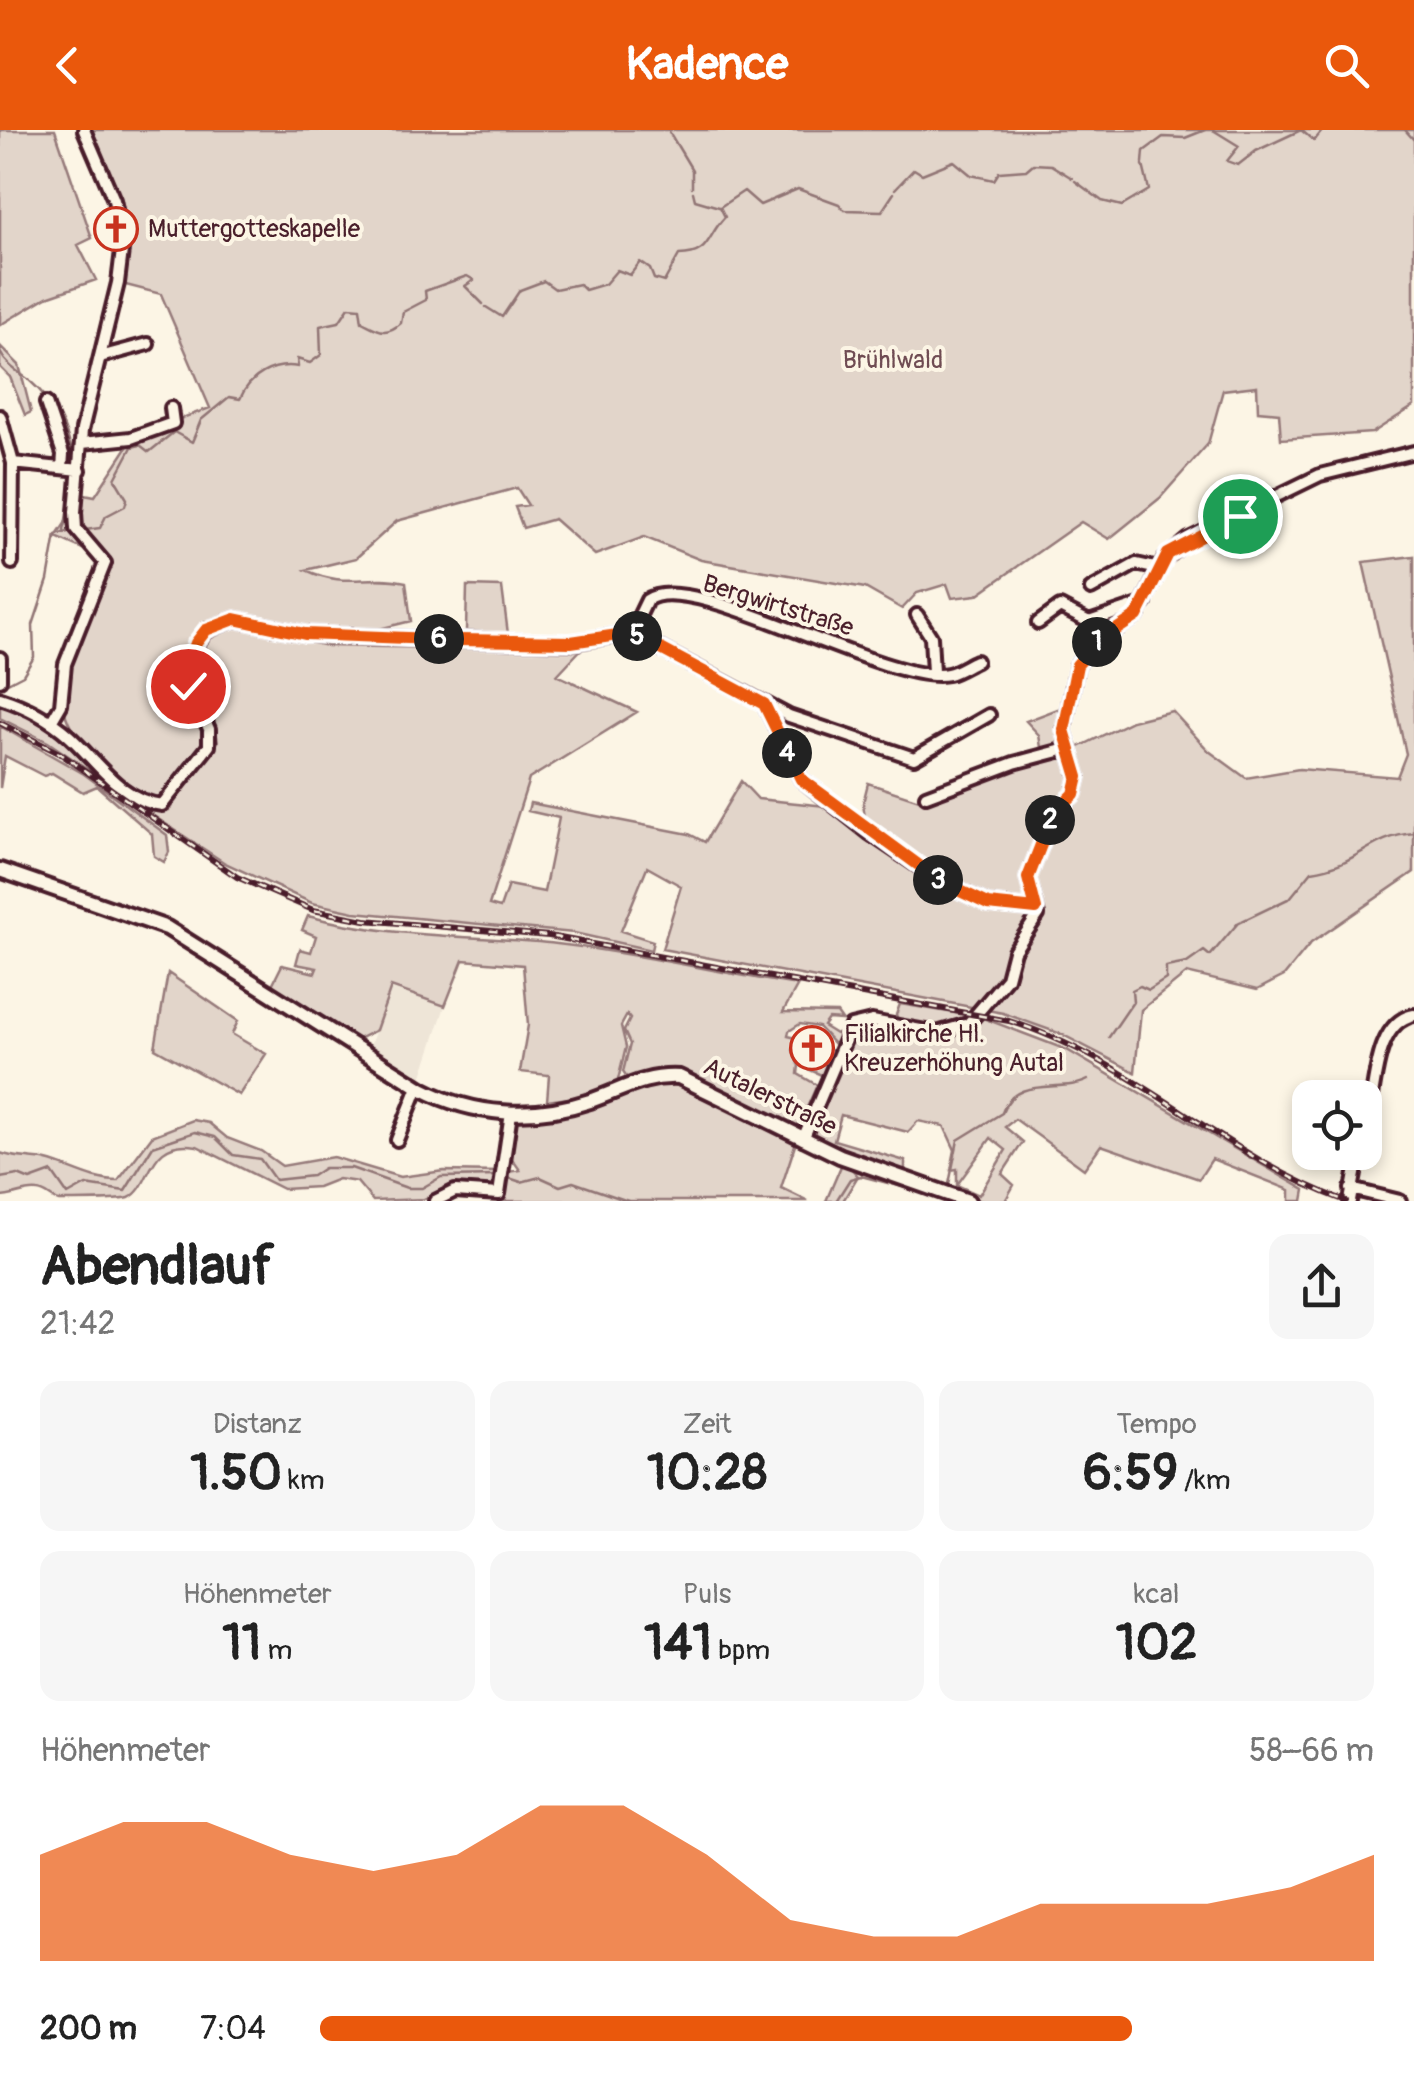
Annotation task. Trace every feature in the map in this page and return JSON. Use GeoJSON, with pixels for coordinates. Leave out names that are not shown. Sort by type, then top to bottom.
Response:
{"type":"FeatureCollection","features":[{"type":"Feature","properties":{"kind":"main road","name":"Autalerstraße"},"geometry":{"type":"LineString","coordinates":[[0,870],[142,918],[180,936],[418,1087],[464,1109],[511,1113],[588,1102],[655,1076],[680,1077],[803,1139],[968,1201]]}},
{"type":"Feature","properties":{"kind":"street"},"geometry":{"type":"LineString","coordinates":[[51,722],[61,705],[65,664],[105,563],[76,529],[82,444],[118,284],[122,242],[114,200],[84,130]]}},
{"type":"Feature","properties":{"kind":"street"},"geometry":{"type":"LineString","coordinates":[[100,357],[148,344]]}},
{"type":"Feature","properties":{"kind":"street"},"geometry":{"type":"LineString","coordinates":[[46,403],[63,454],[62,468]]}},
{"type":"Feature","properties":{"kind":"street"},"geometry":{"type":"LineString","coordinates":[[82,444],[159,432],[173,423],[171,408]]}},
{"type":"Feature","properties":{"kind":"street"},"geometry":{"type":"LineString","coordinates":[[0,416],[13,463],[12,563]]}},
{"type":"Feature","properties":{"kind":"street"},"geometry":{"type":"LineString","coordinates":[[803,1139],[852,1026],[872,1022],[938,1032],[968,1024],[1007,978],[1014,951],[1035,924],[1036,909],[1028,878],[1053,814],[1074,794],[1078,777],[1064,730],[1077,665],[1096,643],[1131,622],[1145,603],[1168,554],[1189,539],[1320,475],[1414,452]]}},
{"type":"Feature","properties":{"kind":"street"},"geometry":{"type":"LineString","coordinates":[[13,463],[80,470]]}},
{"type":"Feature","properties":{"kind":"street"},"geometry":{"type":"LineString","coordinates":[[1090,589],[1136,564],[1159,570]]}},
{"type":"Feature","properties":{"kind":"street","name":"Bergwirtstraße"},"geometry":{"type":"LineString","coordinates":[[631,633],[647,600],[664,594],[746,613],[902,666],[946,675],[976,662]]}},
{"type":"Feature","properties":{"kind":"street"},"geometry":{"type":"LineString","coordinates":[[1038,623],[1060,607],[1089,622],[1114,610],[1145,603]]}},
{"type":"Feature","properties":{"kind":"street"},"geometry":{"type":"LineString","coordinates":[[918,615],[931,637],[934,672]]}},
{"type":"Feature","properties":{"kind":"street"},"geometry":{"type":"LineString","coordinates":[[2,699],[51,722],[112,780],[146,802],[162,805],[209,746],[209,729],[186,672],[196,643],[220,622],[251,620],[305,634],[548,642],[631,633],[764,704],[914,758],[990,715]]}},
{"type":"Feature","properties":{"kind":"street"},"geometry":{"type":"LineString","coordinates":[[0,658],[0,680]]}},
{"type":"Feature","properties":{"kind":"street"},"geometry":{"type":"LineString","coordinates":[[764,704],[801,779],[869,832],[943,883],[988,904],[1036,909]]}},
{"type":"Feature","properties":{"kind":"street"},"geometry":{"type":"LineString","coordinates":[[926,796],[1014,763],[1070,748]]}},
{"type":"Feature","properties":{"kind":"street"},"geometry":{"type":"LineString","coordinates":[[1375,1080],[1383,1042],[1398,1021],[1414,1015]]}},
{"type":"Feature","properties":{"kind":"street"},"geometry":{"type":"LineString","coordinates":[[397,1140],[418,1087]]}},
{"type":"Feature","properties":{"kind":"street"},"geometry":{"type":"LineString","coordinates":[[435,1201],[455,1192],[495,1196],[504,1172],[511,1113]]}},
{"type":"Feature","properties":{"kind":"street"},"geometry":{"type":"LineString","coordinates":[[1355,1170],[1350,1195],[1400,1201]]}},
{"type":"Feature","properties":{"kind":"shaded area"},"geometry":{"type":"Polygon","coordinates":[[[391,987],[445,1006],[421,1079],[369,1049],[391,987]]]}},
{"type":"Feature","properties":{"kind":"green space"},"geometry":{"type":"Polygon","coordinates":[[[0,130],[55,130],[92,238],[78,245],[96,280],[47,297],[0,325],[0,130]]]}},
{"type":"Feature","properties":{"kind":"green space","name":"Brühlwald"},"geometry":{"type":"Polygon","coordinates":[[[83,130],[1414,130],[1414,406],[1372,433],[1281,439],[1279,413],[1258,411],[1257,386],[1223,390],[1208,444],[1160,498],[1109,539],[1081,522],[977,595],[952,598],[947,584],[917,593],[902,609],[865,588],[701,560],[644,537],[595,555],[554,519],[523,528],[515,507],[528,505],[517,488],[397,521],[356,558],[306,570],[333,579],[406,582],[411,621],[379,629],[304,629],[236,611],[212,621],[191,640],[179,677],[197,717],[202,741],[191,764],[164,799],[155,798],[131,788],[110,772],[69,724],[64,700],[70,662],[107,567],[94,554],[56,537],[66,522],[74,492],[95,496],[135,435],[210,408],[161,294],[118,283],[109,205],[83,130]]]}},
{"type":"Feature","properties":{"kind":"green space"},"geometry":{"type":"Polygon","coordinates":[[[0,346],[19,365],[31,412],[25,415],[10,377],[0,367],[0,346]]]}},
{"type":"Feature","properties":{"kind":"green space"},"geometry":{"type":"Polygon","coordinates":[[[1414,556],[1414,872],[1311,943],[1284,976],[1257,990],[1187,973],[1141,1010],[1135,1072],[1061,1034],[1003,1013],[662,949],[681,886],[647,867],[621,931],[653,941],[651,950],[574,933],[354,912],[312,903],[225,863],[143,809],[169,810],[218,742],[214,720],[195,690],[193,658],[209,639],[236,626],[327,646],[570,650],[587,643],[557,675],[637,712],[529,779],[489,905],[500,908],[508,885],[544,892],[559,818],[528,811],[530,803],[689,834],[705,842],[741,781],[758,799],[826,806],[866,825],[863,803],[868,783],[919,800],[1043,760],[1039,735],[1026,721],[1063,707],[1059,727],[1065,754],[1132,721],[1172,711],[1209,751],[1246,778],[1299,769],[1397,777],[1406,754],[1363,562],[1414,556]]]}},
{"type":"Feature","properties":{"kind":"green space"},"geometry":{"type":"Polygon","coordinates":[[[467,586],[502,587],[508,634],[466,631],[467,586]]]}},
{"type":"Feature","properties":{"kind":"green space"},"geometry":{"type":"Polygon","coordinates":[[[0,704],[51,725],[111,785],[48,742],[0,718],[0,704]]]}},
{"type":"Feature","properties":{"kind":"green space"},"geometry":{"type":"Polygon","coordinates":[[[0,726],[84,774],[167,835],[169,852],[164,862],[154,856],[152,834],[97,786],[83,792],[52,773],[44,776],[5,756],[0,788],[0,726]]]}},
{"type":"Feature","properties":{"kind":"green space"},"geometry":{"type":"Polygon","coordinates":[[[308,916],[400,932],[587,948],[798,985],[783,1012],[837,1013],[842,1020],[828,1019],[823,1026],[836,1034],[846,1026],[837,1047],[818,1027],[800,1024],[789,1031],[788,1036],[801,1039],[793,1050],[798,1064],[826,1064],[833,1058],[826,1077],[799,1065],[798,1074],[817,1085],[800,1123],[802,1130],[780,1125],[701,1079],[679,1072],[654,1071],[627,1078],[623,1072],[630,1044],[624,1031],[630,1019],[627,1015],[621,1026],[626,1047],[617,1084],[591,1095],[547,1101],[549,1075],[520,1072],[528,1025],[523,965],[463,960],[445,1006],[391,987],[376,1030],[356,1040],[272,985],[282,965],[315,973],[317,968],[296,964],[300,949],[311,952],[316,936],[302,930],[308,916]]]}},
{"type":"Feature","properties":{"kind":"green space"},"geometry":{"type":"Polygon","coordinates":[[[168,973],[238,1021],[232,1034],[266,1054],[239,1095],[155,1048],[168,973]]]}},
{"type":"Feature","properties":{"kind":"green space"},"geometry":{"type":"Polygon","coordinates":[[[900,1004],[973,1016],[943,1030],[900,1023],[896,1015],[900,1004]]]}},
{"type":"Feature","properties":{"kind":"green space"},"geometry":{"type":"Polygon","coordinates":[[[983,1018],[1067,1050],[1305,1190],[1303,1201],[1290,1201],[1290,1190],[1212,1159],[1199,1179],[1101,1145],[1084,1169],[1015,1119],[1005,1127],[1023,1142],[1002,1174],[1014,1185],[1005,1201],[980,1201],[958,1190],[959,1186],[979,1195],[1006,1150],[991,1138],[957,1185],[957,1169],[951,1170],[955,1150],[944,1126],[918,1121],[908,1132],[841,1115],[834,1140],[905,1161],[905,1172],[852,1156],[811,1135],[856,1028],[890,1026],[947,1033],[983,1018]]]}},
{"type":"Feature","properties":{"kind":"green space"},"geometry":{"type":"Polygon","coordinates":[[[680,1082],[796,1142],[781,1188],[808,1201],[501,1201],[509,1172],[520,1170],[510,1156],[516,1115],[641,1083],[680,1082]]]}},
{"type":"Feature","properties":{"kind":"green space"},"geometry":{"type":"Polygon","coordinates":[[[193,1120],[209,1123],[227,1138],[261,1151],[282,1166],[333,1157],[400,1177],[444,1171],[499,1172],[491,1189],[451,1187],[424,1199],[373,1201],[357,1182],[338,1179],[318,1187],[283,1189],[197,1146],[180,1145],[159,1156],[143,1184],[129,1198],[59,1201],[33,1191],[0,1197],[0,1153],[47,1161],[118,1181],[152,1136],[193,1120]]]}},
{"type":"Feature","properties":{"kind":"green space"},"geometry":{"type":"Polygon","coordinates":[[[848,1165],[858,1176],[843,1201],[826,1201],[841,1166],[848,1165]]]}},
{"type":"Feature","properties":{"kind":"waterway"},"geometry":{"type":"LineString","coordinates":[[668,130],[692,170],[692,187]]}},
{"type":"Feature","properties":{"kind":"waterway"},"geometry":{"type":"LineString","coordinates":[[1143,163],[1144,151],[1163,137],[1185,138],[1205,130]]}},
{"type":"Feature","properties":{"kind":"waterway"},"geometry":{"type":"LineString","coordinates":[[1213,130],[1239,146],[1227,161],[1238,165],[1256,151],[1301,130],[1314,141],[1323,130]]}},
{"type":"Feature","properties":{"kind":"waterway"},"geometry":{"type":"LineString","coordinates":[[1405,130],[1414,140]]}},
{"type":"Feature","properties":{"kind":"waterway"},"geometry":{"type":"LineString","coordinates":[[895,189],[914,169],[922,174],[954,161],[971,175],[994,180],[999,172],[1026,170],[1033,164],[1051,165],[1072,178]]}},
{"type":"Feature","properties":{"kind":"waterway"},"geometry":{"type":"LineString","coordinates":[[1075,181],[1102,201],[1122,206],[1149,190],[1143,165]]}},
{"type":"Feature","properties":{"kind":"waterway"},"geometry":{"type":"LineString","coordinates":[[486,307],[502,317],[520,290],[544,281],[555,289],[579,284],[585,290],[605,284],[617,270],[630,275],[640,262],[650,269],[654,279],[664,282],[679,255],[697,252],[707,243],[725,217],[720,207],[744,191],[760,205],[798,189],[839,204],[844,210],[882,211],[894,193]]}},
{"type":"Feature","properties":{"kind":"waterway"},"geometry":{"type":"LineString","coordinates":[[693,192],[695,200],[719,207]]}},
{"type":"Feature","properties":{"kind":"waterway"},"geometry":{"type":"LineString","coordinates":[[85,530],[100,528],[106,516],[125,506],[127,499],[115,479],[132,447],[140,445],[149,452],[174,432],[192,442],[201,420],[229,397],[240,399],[249,384],[263,373],[280,367],[298,367],[297,359],[310,363],[321,355],[320,326],[339,322],[349,307],[360,308],[362,322],[382,331],[390,330],[401,323],[403,312],[426,300],[425,291],[467,276],[474,280],[465,286],[483,304]]}},
{"type":"Feature","properties":{"kind":"waterway"},"geometry":{"type":"LineString","coordinates":[[0,352],[53,407],[64,427],[74,462]]}},
{"type":"Feature","properties":{"kind":"waterway"},"geometry":{"type":"LineString","coordinates":[[64,531],[72,485]]}},
{"type":"Feature","properties":{"kind":"waterway"},"geometry":{"type":"LineString","coordinates":[[0,687],[23,675],[34,657],[33,625],[48,580],[56,535],[72,531]]}},
{"type":"Feature","properties":{"kind":"waterway"},"geometry":{"type":"LineString","coordinates":[[1109,1037],[1133,1002],[1132,990],[1140,986],[1149,990],[1166,979],[1166,967],[1187,963],[1204,951],[1210,956],[1238,923],[1290,898],[1312,871],[1342,863],[1398,835],[1414,833]]}},
{"type":"Feature","properties":{"kind":"waterway"},"geometry":{"type":"LineString","coordinates":[[948,1189],[958,1140],[1002,1113],[1017,1093],[1088,1080]]}},
{"type":"Feature","properties":{"kind":"waterway"},"geometry":{"type":"LineString","coordinates":[[0,1178],[18,1175],[30,1180],[52,1172],[68,1195],[86,1185],[125,1191],[153,1146],[195,1132],[215,1137],[233,1155],[260,1159],[275,1180],[312,1176],[324,1168],[351,1168],[407,1188],[422,1188],[441,1177],[498,1176]]}},
{"type":"Feature","properties":{"kind":"waterway"},"geometry":{"type":"LineString","coordinates":[[836,1201],[850,1179],[861,1176],[930,1194]]}},
{"type":"Feature","properties":{"kind":"waterway"},"geometry":{"type":"LineString","coordinates":[[506,1177],[521,1182],[540,1177],[560,1186],[573,1182],[628,1201]]}},
{"type":"Feature","properties":{"kind":"railway"},"geometry":{"type":"LineString","coordinates":[[0,723],[61,754],[237,877],[313,910],[365,920],[549,936],[1009,1021],[1097,1059],[1260,1160],[1346,1201]]}},
{"type":"Feature","properties":{"kind":"place","name":"Muttergotteskapelle"},"geometry":{"type":"Point","coordinates":[116,229]}},
{"type":"Feature","properties":{"kind":"place","name":"Filialkirche Hl. Kreuzerhöhung Autal"},"geometry":{"type":"Point","coordinates":[812,1048]}},
{"type":"Feature","properties":{"kind":"route"},"geometry":{"type":"LineString","coordinates":[[188,686],[186,672],[196,643],[206,630],[235,619],[305,634],[459,640],[571,642],[631,633],[764,704],[808,786],[943,883],[988,904],[1036,909],[1028,878],[1039,843],[1053,814],[1074,794],[1078,777],[1064,730],[1077,665],[1096,643],[1137,616],[1168,554],[1189,539],[1240,516]]}}]}
